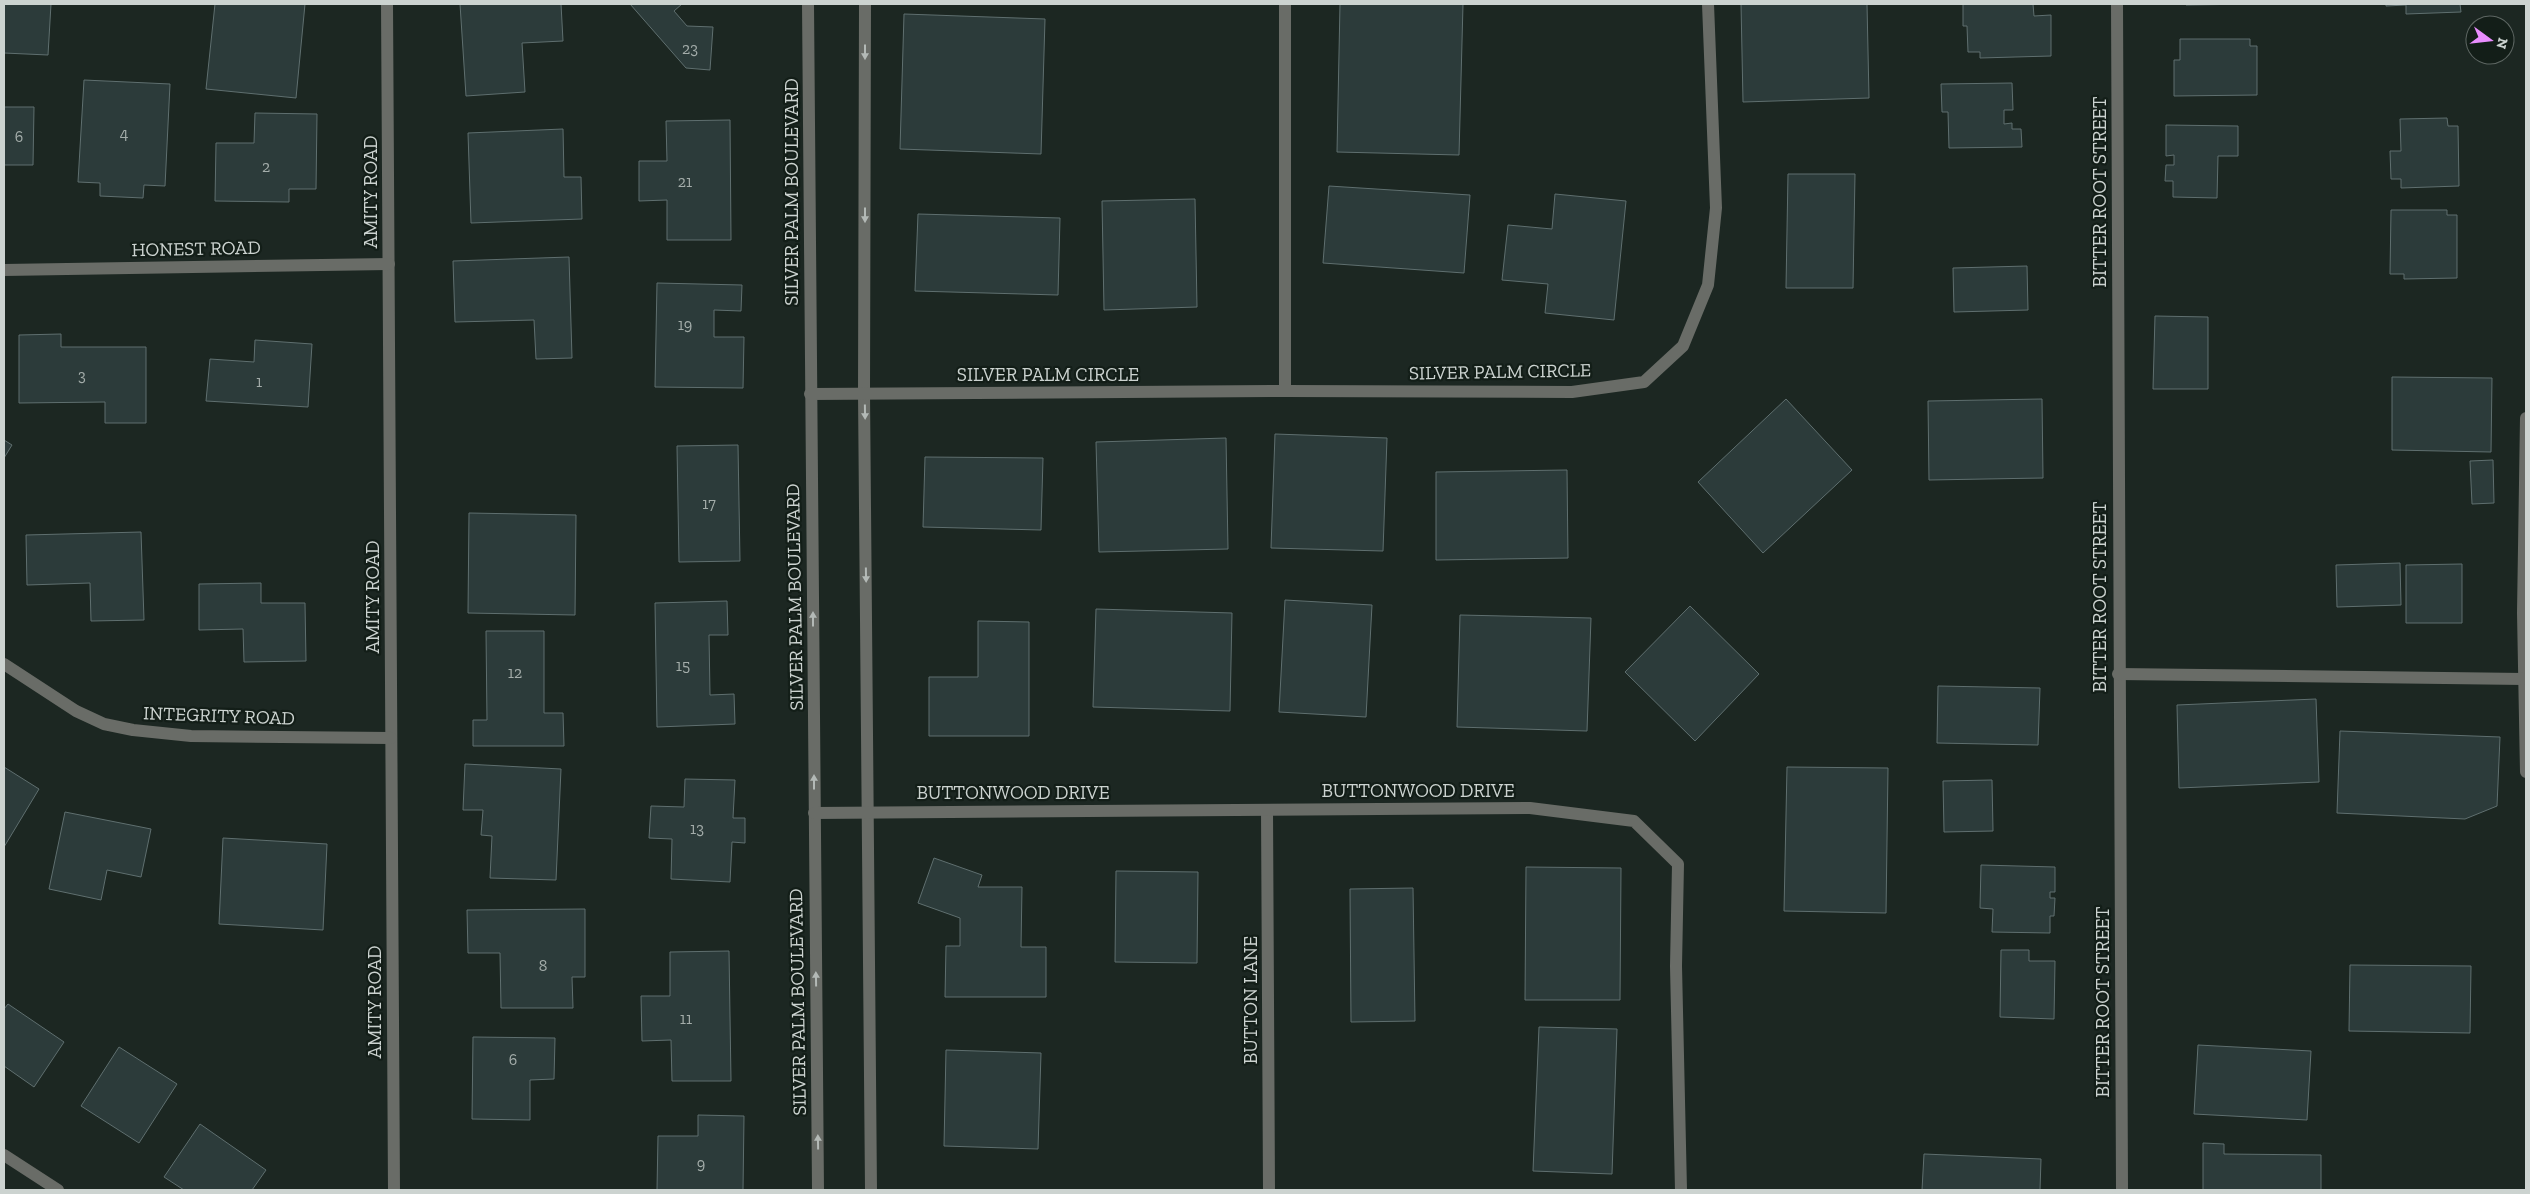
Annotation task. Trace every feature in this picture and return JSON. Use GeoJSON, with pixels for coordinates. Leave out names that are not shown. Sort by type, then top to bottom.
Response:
{"type":"FeatureCollection","features":[{"type":"Feature","properties":{"kind":"street","name":"AMITY ROAD"},"geometry":{"type":"LineString","coordinates":[[387,4],[394,1190]]}},
{"type":"Feature","properties":{"kind":"street","name":"SILVER PALM BOULEVARD"},"geometry":{"type":"LineString","coordinates":[[808,4],[818,1190]]}},
{"type":"Feature","properties":{"kind":"street"},"geometry":{"type":"LineString","coordinates":[[865,4],[864,393],[871,1190]]}},
{"type":"Feature","properties":{"kind":"street"},"geometry":{"type":"LineString","coordinates":[[1285,4],[1285,391]]}},
{"type":"Feature","properties":{"kind":"street","name":"SILVER PALM CIRCLE"},"geometry":{"type":"LineString","coordinates":[[810,394],[1285,391],[1572,392],[1644,382],[1682,346],[1708,285],[1716,208],[1708,4]]}},
{"type":"Feature","properties":{"kind":"street","name":"BITTER ROOT STREET"},"geometry":{"type":"LineString","coordinates":[[2117,4],[2118,674],[2122,1190]]}},
{"type":"Feature","properties":{"kind":"street","name":"HONEST ROAD"},"geometry":{"type":"LineString","coordinates":[[4,270],[389,264]]}},
{"type":"Feature","properties":{"kind":"street"},"geometry":{"type":"LineString","coordinates":[[2526,418],[2524,679],[2526,772]]}},
{"type":"Feature","properties":{"kind":"street","name":"INTEGRITY ROAD"},"geometry":{"type":"LineString","coordinates":[[4,664],[76,711],[104,724],[133,730],[191,736],[391,738]]}},
{"type":"Feature","properties":{"kind":"street"},"geometry":{"type":"LineString","coordinates":[[2118,674],[2524,679]]}},
{"type":"Feature","properties":{"kind":"street","name":"BUTTONWOOD DRIVE"},"geometry":{"type":"LineString","coordinates":[[814,813],[1530,808],[1634,821],[1678,864],[1676,966],[1681,1190]]}},
{"type":"Feature","properties":{"kind":"street","name":"BUTTON LANE"},"geometry":{"type":"LineString","coordinates":[[1267,810],[1269,1190]]}},
{"type":"Feature","properties":{"kind":"street"},"geometry":{"type":"LineString","coordinates":[[4,1155],[58,1190]]}},
{"type":"Feature","properties":{"kind":"building"},"geometry":{"type":"Polygon","coordinates":[[[4,4],[51,4],[48,55],[4,53],[4,4]]]}},
{"type":"Feature","properties":{"kind":"building"},"geometry":{"type":"Polygon","coordinates":[[[215,4],[305,4],[296,98],[206,89],[215,4]]]}},
{"type":"Feature","properties":{"kind":"building"},"geometry":{"type":"Polygon","coordinates":[[[460,4],[561,4],[563,41],[522,43],[525,92],[466,96],[460,4]]]}},
{"type":"Feature","properties":{"kind":"building"},"geometry":{"type":"Polygon","coordinates":[[[630,4],[682,4],[674,11],[687,26],[713,27],[710,70],[686,68],[630,4]]]}},
{"type":"Feature","properties":{"kind":"building"},"geometry":{"type":"Polygon","coordinates":[[[1340,4],[1463,4],[1459,155],[1337,152],[1340,4]]]}},
{"type":"Feature","properties":{"kind":"building"},"geometry":{"type":"Polygon","coordinates":[[[1741,4],[1867,4],[1869,98],[1743,102],[1741,4]]]}},
{"type":"Feature","properties":{"kind":"building"},"geometry":{"type":"Polygon","coordinates":[[[1963,4],[2033,4],[2034,16],[2051,15],[2051,56],[1980,58],[1980,52],[1968,52],[1967,26],[1963,26],[1963,4]]]}},
{"type":"Feature","properties":{"kind":"building"},"geometry":{"type":"Polygon","coordinates":[[[2186,4],[2255,4],[2186,5],[2186,4]]]}},
{"type":"Feature","properties":{"kind":"building"},"geometry":{"type":"Polygon","coordinates":[[[2386,4],[2460,4],[2461,12],[2406,14],[2406,5],[2386,6],[2386,4]]]}},
{"type":"Feature","properties":{"kind":"building"},"geometry":{"type":"Polygon","coordinates":[[[904,14],[1045,19],[1041,154],[900,149],[904,14]]]}},
{"type":"Feature","properties":{"kind":"building"},"geometry":{"type":"Polygon","coordinates":[[[2180,39],[2250,39],[2250,46],[2257,46],[2257,95],[2174,96],[2174,60],[2180,60],[2180,39]]]}},
{"type":"Feature","properties":{"kind":"building"},"geometry":{"type":"Polygon","coordinates":[[[84,80],[170,84],[165,186],[144,185],[143,198],[100,196],[100,183],[78,182],[84,80]]]}},
{"type":"Feature","properties":{"kind":"building"},"geometry":{"type":"Polygon","coordinates":[[[2012,83],[2013,110],[2004,110],[2004,124],[2012,123],[2012,129],[2021,129],[2022,147],[1949,148],[1948,112],[1942,112],[1941,84],[2012,83]]]}},
{"type":"Feature","properties":{"kind":"building"},"geometry":{"type":"Polygon","coordinates":[[[4,107],[34,107],[33,165],[4,165],[4,107]]]}},
{"type":"Feature","properties":{"kind":"building"},"geometry":{"type":"Polygon","coordinates":[[[255,113],[317,114],[316,189],[289,189],[289,202],[215,201],[216,143],[254,143],[255,113]]]}},
{"type":"Feature","properties":{"kind":"building"},"geometry":{"type":"Polygon","coordinates":[[[2447,118],[2448,126],[2458,126],[2459,186],[2401,188],[2401,179],[2391,179],[2390,151],[2401,151],[2400,119],[2447,118]]]}},
{"type":"Feature","properties":{"kind":"building"},"geometry":{"type":"Polygon","coordinates":[[[730,120],[731,240],[667,240],[667,200],[639,201],[639,161],[667,161],[666,121],[730,120]]]}},
{"type":"Feature","properties":{"kind":"building"},"geometry":{"type":"Polygon","coordinates":[[[2166,125],[2238,126],[2238,156],[2218,156],[2217,198],[2173,197],[2173,181],[2165,181],[2166,165],[2174,165],[2174,155],[2166,156],[2166,125]]]}},
{"type":"Feature","properties":{"kind":"building"},"geometry":{"type":"Polygon","coordinates":[[[563,129],[564,177],[581,177],[582,219],[471,223],[468,133],[563,129]]]}},
{"type":"Feature","properties":{"kind":"building"},"geometry":{"type":"Polygon","coordinates":[[[1788,174],[1855,174],[1853,288],[1786,288],[1788,174]]]}},
{"type":"Feature","properties":{"kind":"building"},"geometry":{"type":"Polygon","coordinates":[[[1329,186],[1470,195],[1464,273],[1323,263],[1329,186]]]}},
{"type":"Feature","properties":{"kind":"building"},"geometry":{"type":"Polygon","coordinates":[[[1555,194],[1626,201],[1614,320],[1545,313],[1548,284],[1502,280],[1508,225],[1552,229],[1555,194]]]}},
{"type":"Feature","properties":{"kind":"building"},"geometry":{"type":"Polygon","coordinates":[[[1195,199],[1197,307],[1104,310],[1102,201],[1195,199]]]}},
{"type":"Feature","properties":{"kind":"building"},"geometry":{"type":"Polygon","coordinates":[[[2391,210],[2447,210],[2447,215],[2457,215],[2457,278],[2404,279],[2404,274],[2390,274],[2391,210]]]}},
{"type":"Feature","properties":{"kind":"building"},"geometry":{"type":"Polygon","coordinates":[[[918,214],[1060,218],[1058,295],[915,291],[918,214]]]}},
{"type":"Feature","properties":{"kind":"building"},"geometry":{"type":"Polygon","coordinates":[[[569,257],[572,358],[536,359],[534,320],[455,322],[453,261],[569,257]]]}},
{"type":"Feature","properties":{"kind":"building"},"geometry":{"type":"Polygon","coordinates":[[[2027,266],[2028,310],[1954,312],[1953,268],[2027,266]]]}},
{"type":"Feature","properties":{"kind":"building"},"geometry":{"type":"Polygon","coordinates":[[[657,283],[742,285],[741,311],[714,310],[714,337],[744,337],[743,388],[655,387],[657,283]]]}},
{"type":"Feature","properties":{"kind":"building"},"geometry":{"type":"Polygon","coordinates":[[[2155,316],[2208,317],[2208,389],[2153,389],[2155,316]]]}},
{"type":"Feature","properties":{"kind":"building"},"geometry":{"type":"Polygon","coordinates":[[[61,334],[61,347],[146,347],[146,423],[105,423],[105,402],[19,403],[19,335],[61,334]]]}},
{"type":"Feature","properties":{"kind":"building"},"geometry":{"type":"Polygon","coordinates":[[[255,340],[312,344],[308,407],[206,401],[210,359],[254,362],[255,340]]]}},
{"type":"Feature","properties":{"kind":"building"},"geometry":{"type":"Polygon","coordinates":[[[2392,377],[2492,378],[2491,452],[2392,450],[2392,377]]]}},
{"type":"Feature","properties":{"kind":"building"},"geometry":{"type":"Polygon","coordinates":[[[1786,399],[1852,470],[1763,553],[1698,482],[1786,399]]]}},
{"type":"Feature","properties":{"kind":"building"},"geometry":{"type":"Polygon","coordinates":[[[2042,399],[2043,478],[1929,480],[1928,401],[2042,399]]]}},
{"type":"Feature","properties":{"kind":"building"},"geometry":{"type":"Polygon","coordinates":[[[1275,434],[1387,438],[1383,551],[1271,548],[1275,434]]]}},
{"type":"Feature","properties":{"kind":"building"},"geometry":{"type":"Polygon","coordinates":[[[1226,438],[1228,549],[1099,552],[1096,442],[1226,438]]]}},
{"type":"Feature","properties":{"kind":"building"},"geometry":{"type":"Polygon","coordinates":[[[4,440],[12,445],[4,458],[4,440]]]}},
{"type":"Feature","properties":{"kind":"building"},"geometry":{"type":"Polygon","coordinates":[[[738,445],[740,561],[679,562],[677,446],[738,445]]]}},
{"type":"Feature","properties":{"kind":"building"},"geometry":{"type":"Polygon","coordinates":[[[925,457],[1043,458],[1041,530],[923,527],[925,457]]]}},
{"type":"Feature","properties":{"kind":"building"},"geometry":{"type":"Polygon","coordinates":[[[2493,460],[2494,503],[2472,504],[2470,461],[2493,460]]]}},
{"type":"Feature","properties":{"kind":"building"},"geometry":{"type":"Polygon","coordinates":[[[1567,470],[1568,558],[1436,560],[1436,472],[1567,470]]]}},
{"type":"Feature","properties":{"kind":"building"},"geometry":{"type":"Polygon","coordinates":[[[469,513],[576,515],[575,615],[468,613],[469,513]]]}},
{"type":"Feature","properties":{"kind":"building"},"geometry":{"type":"Polygon","coordinates":[[[141,532],[144,620],[91,621],[90,583],[27,585],[26,535],[141,532]]]}},
{"type":"Feature","properties":{"kind":"building"},"geometry":{"type":"Polygon","coordinates":[[[2400,563],[2401,605],[2337,607],[2336,565],[2400,563]]]}},
{"type":"Feature","properties":{"kind":"building"},"geometry":{"type":"Polygon","coordinates":[[[2462,564],[2462,623],[2406,623],[2406,565],[2462,564]]]}},
{"type":"Feature","properties":{"kind":"building"},"geometry":{"type":"Polygon","coordinates":[[[261,583],[261,603],[305,603],[306,661],[244,662],[243,629],[199,630],[199,584],[261,583]]]}},
{"type":"Feature","properties":{"kind":"building"},"geometry":{"type":"Polygon","coordinates":[[[1285,600],[1372,605],[1366,717],[1279,712],[1285,600]]]}},
{"type":"Feature","properties":{"kind":"building"},"geometry":{"type":"Polygon","coordinates":[[[727,601],[728,635],[709,635],[710,695],[734,694],[735,724],[657,727],[655,603],[727,601]]]}},
{"type":"Feature","properties":{"kind":"building"},"geometry":{"type":"Polygon","coordinates":[[[1690,606],[1759,674],[1695,741],[1625,672],[1690,606]]]}},
{"type":"Feature","properties":{"kind":"building"},"geometry":{"type":"Polygon","coordinates":[[[1096,609],[1232,613],[1230,711],[1093,707],[1096,609]]]}},
{"type":"Feature","properties":{"kind":"building"},"geometry":{"type":"Polygon","coordinates":[[[1460,615],[1591,618],[1587,731],[1457,727],[1460,615]]]}},
{"type":"Feature","properties":{"kind":"building"},"geometry":{"type":"Polygon","coordinates":[[[978,621],[1029,622],[1029,736],[929,736],[929,677],[978,677],[978,621]]]}},
{"type":"Feature","properties":{"kind":"building"},"geometry":{"type":"Polygon","coordinates":[[[486,631],[544,631],[544,713],[563,713],[564,746],[473,746],[473,720],[487,720],[486,631]]]}},
{"type":"Feature","properties":{"kind":"building"},"geometry":{"type":"Polygon","coordinates":[[[1938,686],[2040,688],[2038,745],[1937,743],[1938,686]]]}},
{"type":"Feature","properties":{"kind":"building"},"geometry":{"type":"Polygon","coordinates":[[[2316,699],[2319,782],[2179,788],[2177,705],[2316,699]]]}},
{"type":"Feature","properties":{"kind":"building"},"geometry":{"type":"Polygon","coordinates":[[[2340,731],[2500,737],[2497,806],[2465,819],[2337,813],[2340,731]]]}},
{"type":"Feature","properties":{"kind":"building"},"geometry":{"type":"Polygon","coordinates":[[[465,764],[561,769],[556,880],[490,878],[492,836],[481,835],[483,810],[463,810],[465,764]]]}},
{"type":"Feature","properties":{"kind":"building"},"geometry":{"type":"Polygon","coordinates":[[[4,767],[39,789],[4,847],[4,767]]]}},
{"type":"Feature","properties":{"kind":"building"},"geometry":{"type":"Polygon","coordinates":[[[1787,767],[1888,768],[1886,913],[1784,911],[1787,767]]]}},
{"type":"Feature","properties":{"kind":"building"},"geometry":{"type":"Polygon","coordinates":[[[685,779],[735,780],[733,818],[745,818],[745,843],[732,842],[730,882],[671,879],[672,839],[649,838],[651,806],[684,807],[685,779]]]}},
{"type":"Feature","properties":{"kind":"building"},"geometry":{"type":"Polygon","coordinates":[[[1992,780],[1993,831],[1944,832],[1943,781],[1992,780]]]}},
{"type":"Feature","properties":{"kind":"building"},"geometry":{"type":"Polygon","coordinates":[[[65,812],[151,829],[141,877],[107,870],[101,900],[49,889],[65,812]]]}},
{"type":"Feature","properties":{"kind":"building"},"geometry":{"type":"Polygon","coordinates":[[[223,838],[327,844],[323,930],[219,924],[223,838]]]}},
{"type":"Feature","properties":{"kind":"building"},"geometry":{"type":"Polygon","coordinates":[[[934,858],[982,875],[978,887],[1022,887],[1021,947],[1046,947],[1046,997],[945,997],[946,946],[960,946],[960,918],[918,903],[934,858]]]}},
{"type":"Feature","properties":{"kind":"building"},"geometry":{"type":"Polygon","coordinates":[[[1981,865],[2055,867],[2055,892],[2050,892],[2050,898],[2055,898],[2054,916],[2050,916],[2050,933],[1992,932],[1993,909],[1980,908],[1981,865]]]}},
{"type":"Feature","properties":{"kind":"building"},"geometry":{"type":"Polygon","coordinates":[[[1526,867],[1621,868],[1620,1000],[1525,1000],[1526,867]]]}},
{"type":"Feature","properties":{"kind":"building"},"geometry":{"type":"Polygon","coordinates":[[[1116,871],[1198,872],[1197,963],[1115,962],[1116,871]]]}},
{"type":"Feature","properties":{"kind":"building"},"geometry":{"type":"Polygon","coordinates":[[[1413,888],[1415,1021],[1351,1022],[1350,889],[1413,888]]]}},
{"type":"Feature","properties":{"kind":"building"},"geometry":{"type":"Polygon","coordinates":[[[585,909],[585,977],[572,977],[573,1008],[501,1008],[500,953],[468,953],[467,910],[585,909]]]}},
{"type":"Feature","properties":{"kind":"building"},"geometry":{"type":"Polygon","coordinates":[[[2001,950],[2029,950],[2029,961],[2055,961],[2054,1019],[2000,1017],[2001,950]]]}},
{"type":"Feature","properties":{"kind":"building"},"geometry":{"type":"Polygon","coordinates":[[[729,951],[731,1081],[672,1081],[671,1040],[642,1041],[641,996],[670,996],[670,952],[729,951]]]}},
{"type":"Feature","properties":{"kind":"building"},"geometry":{"type":"Polygon","coordinates":[[[2350,965],[2471,966],[2470,1033],[2349,1031],[2350,965]]]}},
{"type":"Feature","properties":{"kind":"building"},"geometry":{"type":"Polygon","coordinates":[[[8,1004],[64,1042],[34,1087],[4,1066],[4,1009],[8,1004]]]}},
{"type":"Feature","properties":{"kind":"building"},"geometry":{"type":"Polygon","coordinates":[[[1539,1027],[1617,1029],[1612,1174],[1533,1171],[1539,1027]]]}},
{"type":"Feature","properties":{"kind":"building"},"geometry":{"type":"Polygon","coordinates":[[[473,1037],[555,1038],[554,1079],[530,1080],[530,1120],[472,1119],[473,1037]]]}},
{"type":"Feature","properties":{"kind":"building"},"geometry":{"type":"Polygon","coordinates":[[[2198,1045],[2311,1051],[2307,1120],[2194,1114],[2198,1045]]]}},
{"type":"Feature","properties":{"kind":"building"},"geometry":{"type":"Polygon","coordinates":[[[119,1047],[177,1084],[139,1143],[81,1106],[119,1047]]]}},
{"type":"Feature","properties":{"kind":"building"},"geometry":{"type":"Polygon","coordinates":[[[946,1050],[1041,1053],[1038,1149],[944,1146],[946,1050]]]}},
{"type":"Feature","properties":{"kind":"building"},"geometry":{"type":"Polygon","coordinates":[[[698,1115],[744,1116],[743,1190],[657,1190],[658,1136],[698,1136],[698,1115]]]}},
{"type":"Feature","properties":{"kind":"building"},"geometry":{"type":"Polygon","coordinates":[[[200,1124],[266,1170],[252,1190],[184,1190],[164,1177],[200,1124]]]}},
{"type":"Feature","properties":{"kind":"building"},"geometry":{"type":"Polygon","coordinates":[[[2203,1143],[2224,1144],[2224,1154],[2321,1155],[2321,1190],[2203,1190],[2203,1143]]]}},
{"type":"Feature","properties":{"kind":"building"},"geometry":{"type":"Polygon","coordinates":[[[1924,1154],[2041,1159],[2040,1190],[1922,1190],[1924,1154]]]}}]}
